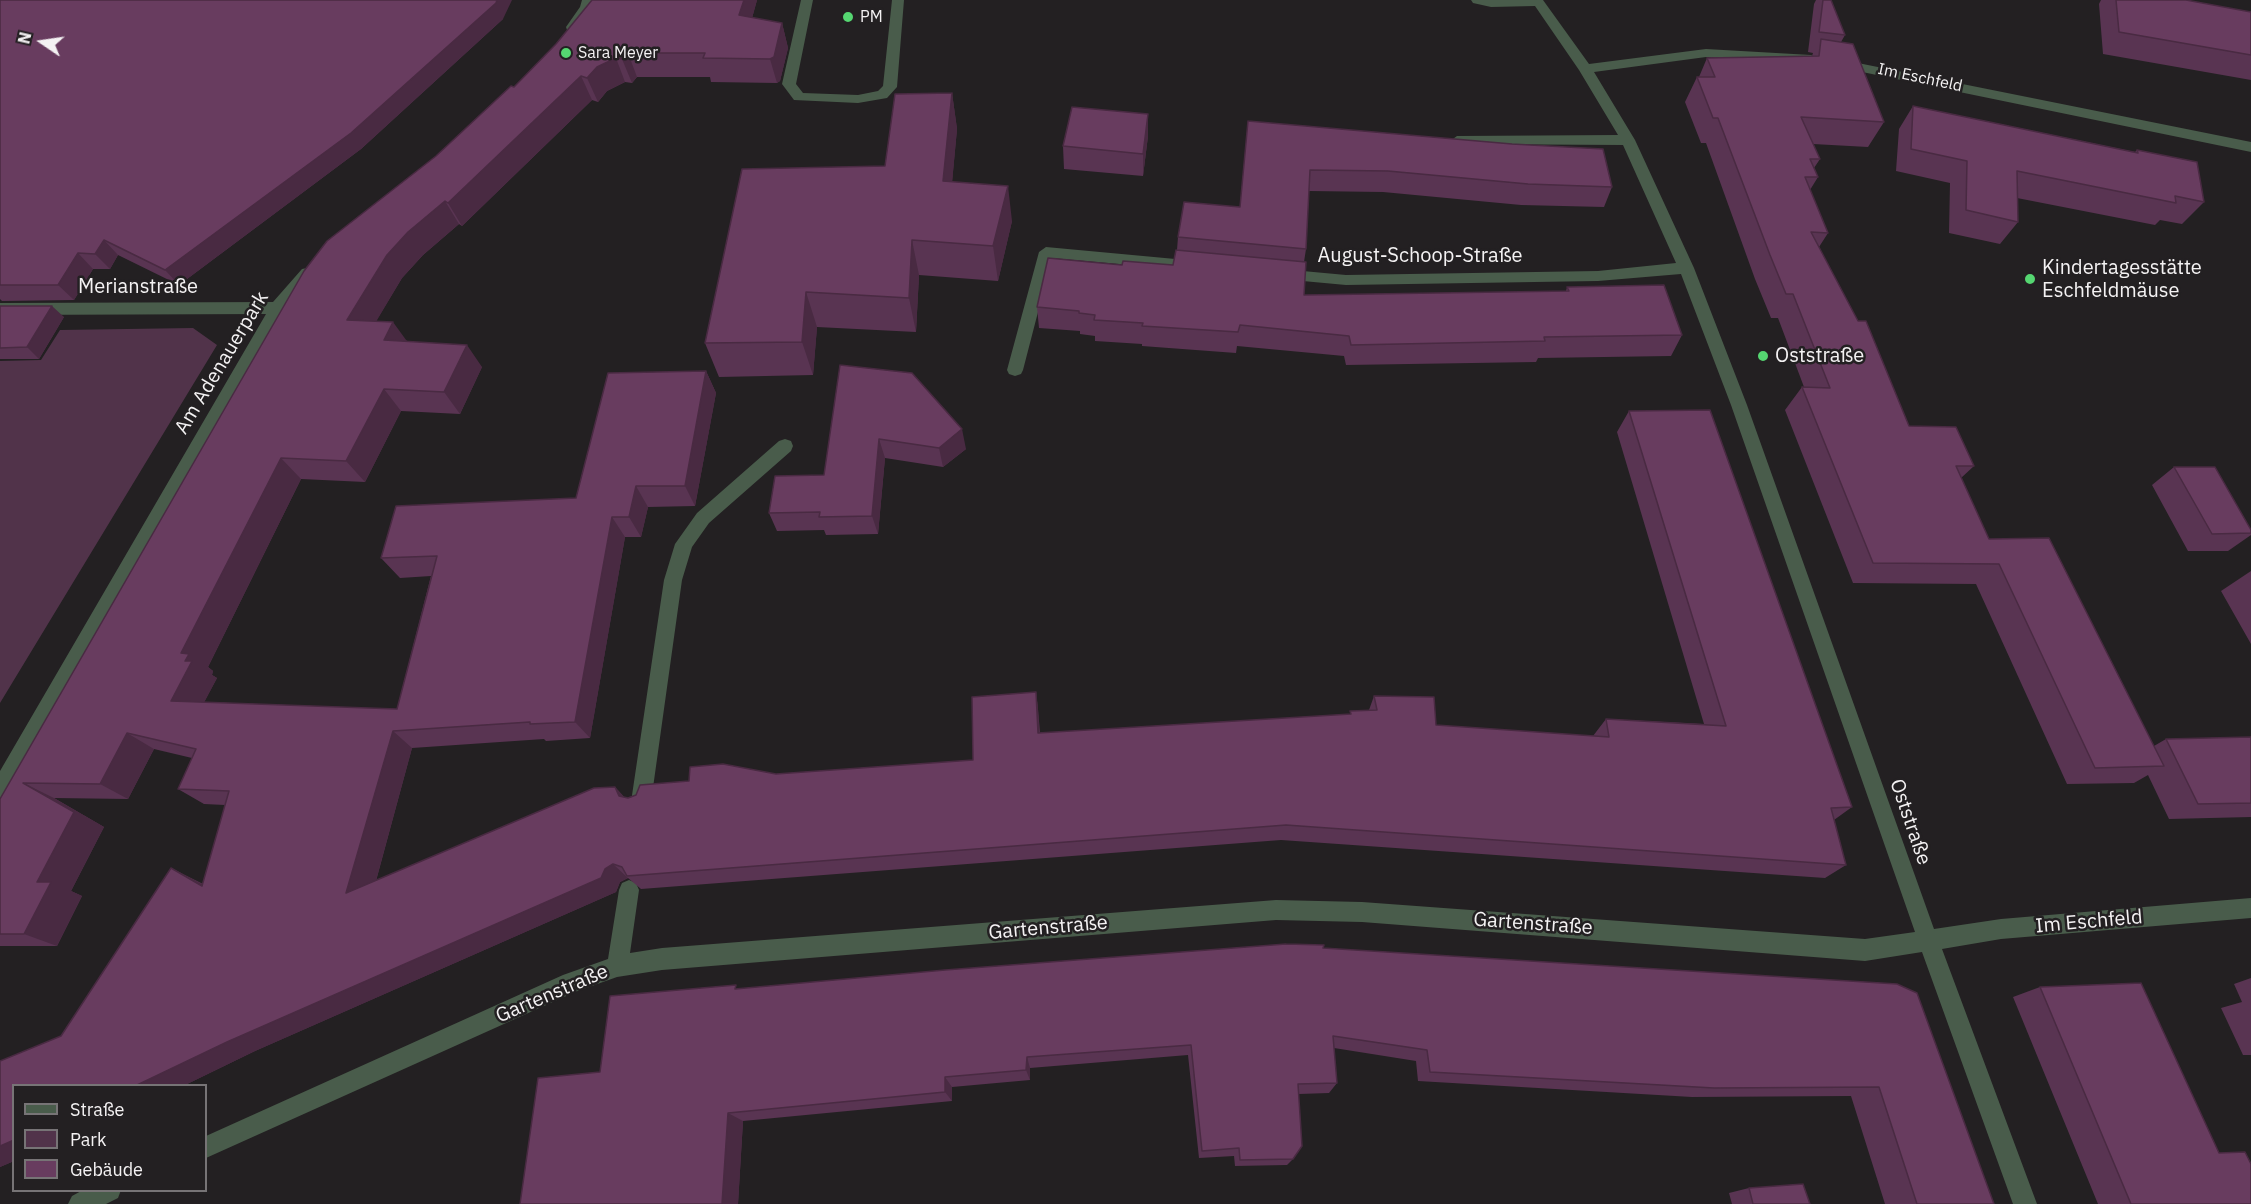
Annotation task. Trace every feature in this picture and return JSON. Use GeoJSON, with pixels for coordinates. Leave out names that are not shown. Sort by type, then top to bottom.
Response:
{"type":"FeatureCollection","features":[{"type":"Feature","properties":{"kind":"street"},"geometry":{"type":"LineString","coordinates":[[561,43],[586,7],[588,0]]}},
{"type":"Feature","properties":{"kind":"street"},"geometry":{"type":"LineString","coordinates":[[807,0],[789,84],[799,97],[858,99],[882,94],[890,87],[898,0]]}},
{"type":"Feature","properties":{"kind":"street"},"geometry":{"type":"LineString","coordinates":[[1477,0],[1491,3],[1537,1]]}},
{"type":"Feature","properties":{"kind":"street","name":"Oststraße"},"geometry":{"type":"LineString","coordinates":[[1537,1],[1585,69],[1628,140],[1686,268],[1739,405],[1928,940],[2025,1204]]}},
{"type":"Feature","properties":{"kind":"street","name":"Im Eschfeld"},"geometry":{"type":"LineString","coordinates":[[1585,69],[1706,53],[1797,57],[1868,67],[2251,147]]}},
{"type":"Feature","properties":{"kind":"street"},"geometry":{"type":"LineString","coordinates":[[1445,141],[1628,140]]}},
{"type":"Feature","properties":{"kind":"street"},"geometry":{"type":"LineString","coordinates":[[1015,370],[1046,252],[1207,267]]}},
{"type":"Feature","properties":{"kind":"street","name":"Am Adenauerpark"},"geometry":{"type":"LineString","coordinates":[[0,789],[277,308],[315,264]]}},
{"type":"Feature","properties":{"kind":"street","name":"August-Schoop-Straße"},"geometry":{"type":"LineString","coordinates":[[1265,273],[1346,280],[1599,276],[1686,268]]}},
{"type":"Feature","properties":{"kind":"street","name":"Merianstraße"},"geometry":{"type":"LineString","coordinates":[[0,309],[277,308]]}},
{"type":"Feature","properties":{"kind":"street"},"geometry":{"type":"LineString","coordinates":[[640,802],[673,580],[684,544],[703,519],[785,446]]}},
{"type":"Feature","properties":{"kind":"street"},"geometry":{"type":"LineString","coordinates":[[617,966],[629,890]]}},
{"type":"Feature","properties":{"kind":"street","name":"Im Eschfeld"},"geometry":{"type":"LineString","coordinates":[[1928,940],[2001,929],[2251,908]]}},
{"type":"Feature","properties":{"kind":"street","name":"Gartenstraße"},"geometry":{"type":"LineString","coordinates":[[207,1147],[571,983],[617,966],[674,958],[1276,910],[1362,912],[1865,950],[1928,940]]}},
{"type":"Feature","properties":{"kind":"street"},"geometry":{"type":"LineString","coordinates":[[80,1204],[108,1192]]}},
{"type":"Feature","properties":{"kind":"green space"},"geometry":{"type":"Polygon","coordinates":[[[193,328],[217,345],[0,703],[0,361],[41,360],[60,330],[193,328]]]}},
{"type":"Feature","properties":{"kind":"building"},"geometry":{"type":"Polygon","coordinates":[[[0,0],[497,0],[351,133],[165,270],[104,240],[95,254],[78,253],[58,285],[0,285],[0,0]]]}},
{"type":"Feature","properties":{"kind":"building"},"geometry":{"type":"Polygon","coordinates":[[[592,0],[744,0],[739,15],[782,23],[774,57],[770,59],[703,58],[705,53],[628,53],[622,59],[616,58],[597,67],[587,78],[581,76],[448,203],[445,201],[408,232],[387,255],[347,320],[393,322],[384,340],[467,345],[444,392],[384,389],[346,461],[281,458],[181,653],[189,654],[185,661],[192,661],[171,701],[397,709],[437,556],[381,558],[396,506],[576,498],[608,373],[706,371],[685,486],[636,486],[629,517],[612,517],[575,722],[530,724],[530,722],[393,731],[346,893],[594,788],[615,787],[619,796],[628,798],[636,795],[640,785],[689,781],[690,767],[723,764],[776,774],[973,760],[972,697],[1036,692],[1038,733],[1351,714],[1350,711],[1377,710],[1374,696],[1434,697],[1436,725],[1609,737],[1606,719],[1726,726],[1629,411],[1710,410],[1852,807],[1831,808],[1846,865],[1286,825],[627,876],[622,867],[613,864],[605,869],[601,878],[227,1042],[139,1084],[12,1084],[12,1141],[0,1146],[0,1061],[61,1036],[171,868],[202,886],[229,791],[178,789],[196,749],[127,733],[100,784],[23,783],[74,812],[37,882],[51,882],[24,934],[0,934],[0,799],[304,271],[327,241],[436,156],[511,86],[514,87],[556,44],[592,0]]]}},
{"type":"Feature","properties":{"kind":"building"},"geometry":{"type":"Polygon","coordinates":[[[1823,0],[1831,0],[1845,35],[1819,32],[1823,0]]]}},
{"type":"Feature","properties":{"kind":"building"},"geometry":{"type":"Polygon","coordinates":[[[2116,0],[2186,0],[2251,12],[2251,55],[2119,32],[2116,0]]]}},
{"type":"Feature","properties":{"kind":"building"},"geometry":{"type":"Polygon","coordinates":[[[1821,39],[1853,44],[1884,122],[1801,117],[1820,159],[1810,159],[1818,177],[1805,177],[1828,233],[1811,232],[1858,321],[1866,321],[1909,426],[1956,427],[1974,466],[1956,466],[1989,539],[2049,538],[2164,766],[2095,768],[1999,564],[1873,563],[1802,387],[1830,388],[1793,294],[1786,294],[1718,118],[1713,118],[1697,77],[1715,77],[1707,58],[1819,56],[1821,39]]]}},
{"type":"Feature","properties":{"kind":"building"},"geometry":{"type":"Polygon","coordinates":[[[952,93],[943,181],[1008,186],[993,246],[912,240],[909,298],[806,292],[802,342],[705,343],[742,169],[885,166],[895,94],[952,93]]]}},
{"type":"Feature","properties":{"kind":"building"},"geometry":{"type":"Polygon","coordinates":[[[1913,106],[2138,153],[2137,150],[2197,162],[2204,202],[2175,196],[2176,203],[2017,171],[2018,222],[1966,210],[1967,161],[1911,149],[1913,106]]]}},
{"type":"Feature","properties":{"kind":"building"},"geometry":{"type":"Polygon","coordinates":[[[1072,107],[1148,114],[1143,154],[1063,146],[1072,107]]]}},
{"type":"Feature","properties":{"kind":"building"},"geometry":{"type":"Polygon","coordinates":[[[1248,121],[1512,144],[1603,149],[1612,187],[1528,184],[1388,171],[1310,170],[1306,249],[1178,237],[1184,202],[1240,207],[1248,121]]]}},
{"type":"Feature","properties":{"kind":"building"},"geometry":{"type":"Polygon","coordinates":[[[1176,250],[1306,262],[1304,295],[1569,291],[1567,287],[1664,285],[1682,335],[1544,337],[1545,341],[1351,345],[1349,336],[1240,325],[1238,332],[1142,326],[1143,323],[1094,320],[1095,315],[1079,313],[1079,311],[1037,307],[1048,258],[1122,265],[1123,261],[1173,265],[1176,250]]]}},
{"type":"Feature","properties":{"kind":"building"},"geometry":{"type":"Polygon","coordinates":[[[0,306],[52,306],[27,347],[0,348],[0,306]]]}},
{"type":"Feature","properties":{"kind":"building"},"geometry":{"type":"Polygon","coordinates":[[[840,365],[912,373],[962,429],[939,448],[879,439],[872,516],[819,517],[820,512],[769,513],[775,476],[824,475],[840,365]]]}},
{"type":"Feature","properties":{"kind":"building"},"geometry":{"type":"Polygon","coordinates":[[[2174,467],[2215,467],[2251,533],[2212,534],[2174,467]]]}},
{"type":"Feature","properties":{"kind":"building"},"geometry":{"type":"Polygon","coordinates":[[[2251,737],[2251,803],[2198,804],[2166,739],[2251,737]]]}},
{"type":"Feature","properties":{"kind":"building"},"geometry":{"type":"Polygon","coordinates":[[[1286,944],[1897,984],[1917,993],[1994,1204],[1917,1204],[1879,1087],[1714,1088],[1430,1072],[1427,1050],[1333,1036],[1337,1083],[1298,1084],[1302,1146],[1293,1159],[1240,1160],[1239,1148],[1202,1151],[1191,1045],[1027,1057],[1026,1070],[945,1077],[945,1092],[728,1113],[722,1204],[520,1204],[538,1078],[600,1072],[610,996],[736,985],[735,989],[945,970],[1286,944]]]}},
{"type":"Feature","properties":{"kind":"building"},"geometry":{"type":"Polygon","coordinates":[[[2141,983],[2219,1153],[2245,1152],[2251,1164],[2251,1204],[2131,1204],[2040,987],[2141,983]]]}},
{"type":"Feature","properties":{"kind":"building"},"geometry":{"type":"Polygon","coordinates":[[[1803,1184],[1810,1204],[1753,1204],[1749,1188],[1803,1184]]]}},
{"type":"Feature","properties":{"kind":"place","name":"PM"},"geometry":{"type":"Point","coordinates":[848,17]}},
{"type":"Feature","properties":{"kind":"place","name":"Sara Meyer"},"geometry":{"type":"Point","coordinates":[566,53]}},
{"type":"Feature","properties":{"kind":"place","name":"Kindertagesstätte Eschfeldmäuse"},"geometry":{"type":"Point","coordinates":[2030,279]}},
{"type":"Feature","properties":{"kind":"place","name":"Oststraße"},"geometry":{"type":"Point","coordinates":[1763,356]}}]}
